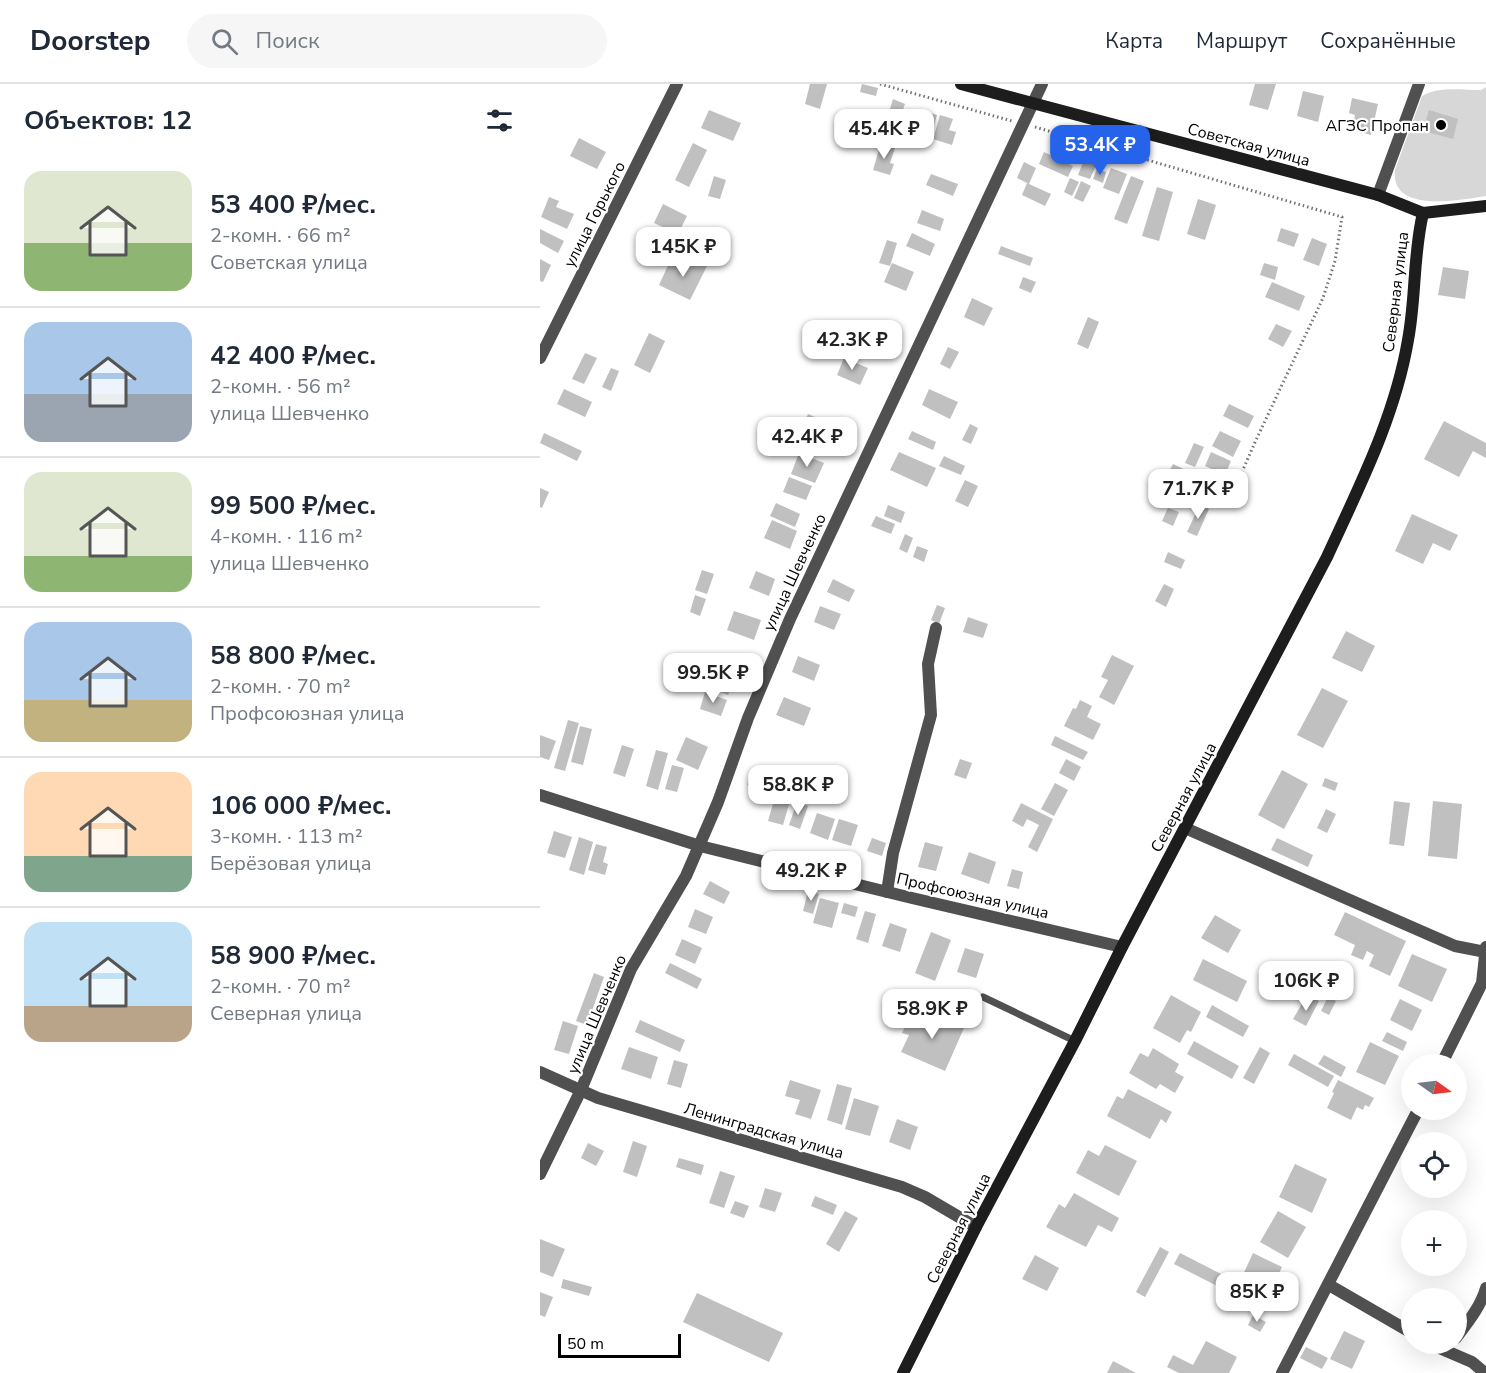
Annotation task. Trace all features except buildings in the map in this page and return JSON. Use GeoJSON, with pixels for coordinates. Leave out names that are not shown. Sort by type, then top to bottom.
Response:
{"type":"FeatureCollection","features":[{"type":"Feature","properties":{"kind":"street","name":"улица Горького"},"geometry":{"type":"LineString","coordinates":[[540,358],[677,84]]}},
{"type":"Feature","properties":{"kind":"street","name":"Советская улица"},"geometry":{"type":"LineString","coordinates":[[961,84],[1378,195],[1423,213]]}},
{"type":"Feature","properties":{"kind":"street","name":"улица Шевченко"},"geometry":{"type":"LineString","coordinates":[[540,1174],[581,1090],[631,969],[687,876],[718,802],[748,718],[790,619],[1042,84]]}},
{"type":"Feature","properties":{"kind":"street"},"geometry":{"type":"LineString","coordinates":[[1378,195],[1419,84]]}},
{"type":"Feature","properties":{"kind":"street"},"geometry":{"type":"LineString","coordinates":[[1423,213],[1486,206]]}},
{"type":"Feature","properties":{"kind":"street","name":"Северная улица"},"geometry":{"type":"LineString","coordinates":[[903,1373],[976,1227],[1327,557],[1388,422],[1408,341],[1417,238],[1423,213]]}},
{"type":"Feature","properties":{"kind":"street"},"geometry":{"type":"LineString","coordinates":[[887,892],[893,852],[931,715],[928,664],[936,628]]}},
{"type":"Feature","properties":{"kind":"street","name":"Профсоюзная улица"},"geometry":{"type":"LineString","coordinates":[[540,795],[700,846],[1122,947]]}},
{"type":"Feature","properties":{"kind":"street"},"geometry":{"type":"LineString","coordinates":[[1185,828],[1455,946],[1486,950],[1485,976],[1446,1054]]}},
{"type":"Feature","properties":{"kind":"street","name":"Ленинградская улица"},"geometry":{"type":"LineString","coordinates":[[540,1072],[597,1098],[902,1187],[926,1197],[976,1227]]}},
{"type":"Feature","properties":{"kind":"street"},"geometry":{"type":"LineString","coordinates":[[1282,1373],[1413,1120]]}},
{"type":"Feature","properties":{"kind":"street"},"geometry":{"type":"LineString","coordinates":[[1329,1285],[1401,1327]]}},
{"type":"Feature","properties":{"kind":"street"},"geometry":{"type":"LineString","coordinates":[[1467,1322],[1486,1288]]}},
{"type":"Feature","properties":{"kind":"street"},"geometry":{"type":"LineString","coordinates":[[1459,1354],[1485,1373]]}},
{"type":"Feature","properties":{"kind":"lane"},"geometry":{"type":"LineString","coordinates":[[983,997],[1075,1041]]}},
{"type":"Feature","properties":{"kind":"path"},"geometry":{"type":"LineString","coordinates":[[880,84],[1342,217],[1335,261],[1323,298],[1227,506]]}},
{"type":"Feature","properties":{"kind":"shaded area"},"geometry":{"type":"Polygon","coordinates":[[[1486,87],[1486,196],[1429,201],[1415,199],[1403,193],[1396,184],[1395,170],[1422,96],[1435,91],[1481,90],[1486,87]]]}},
{"type":"Feature","properties":{"kind":"place","name":"АГЗС Пропан"},"geometry":{"type":"Point","coordinates":[1441,125]}}]}
